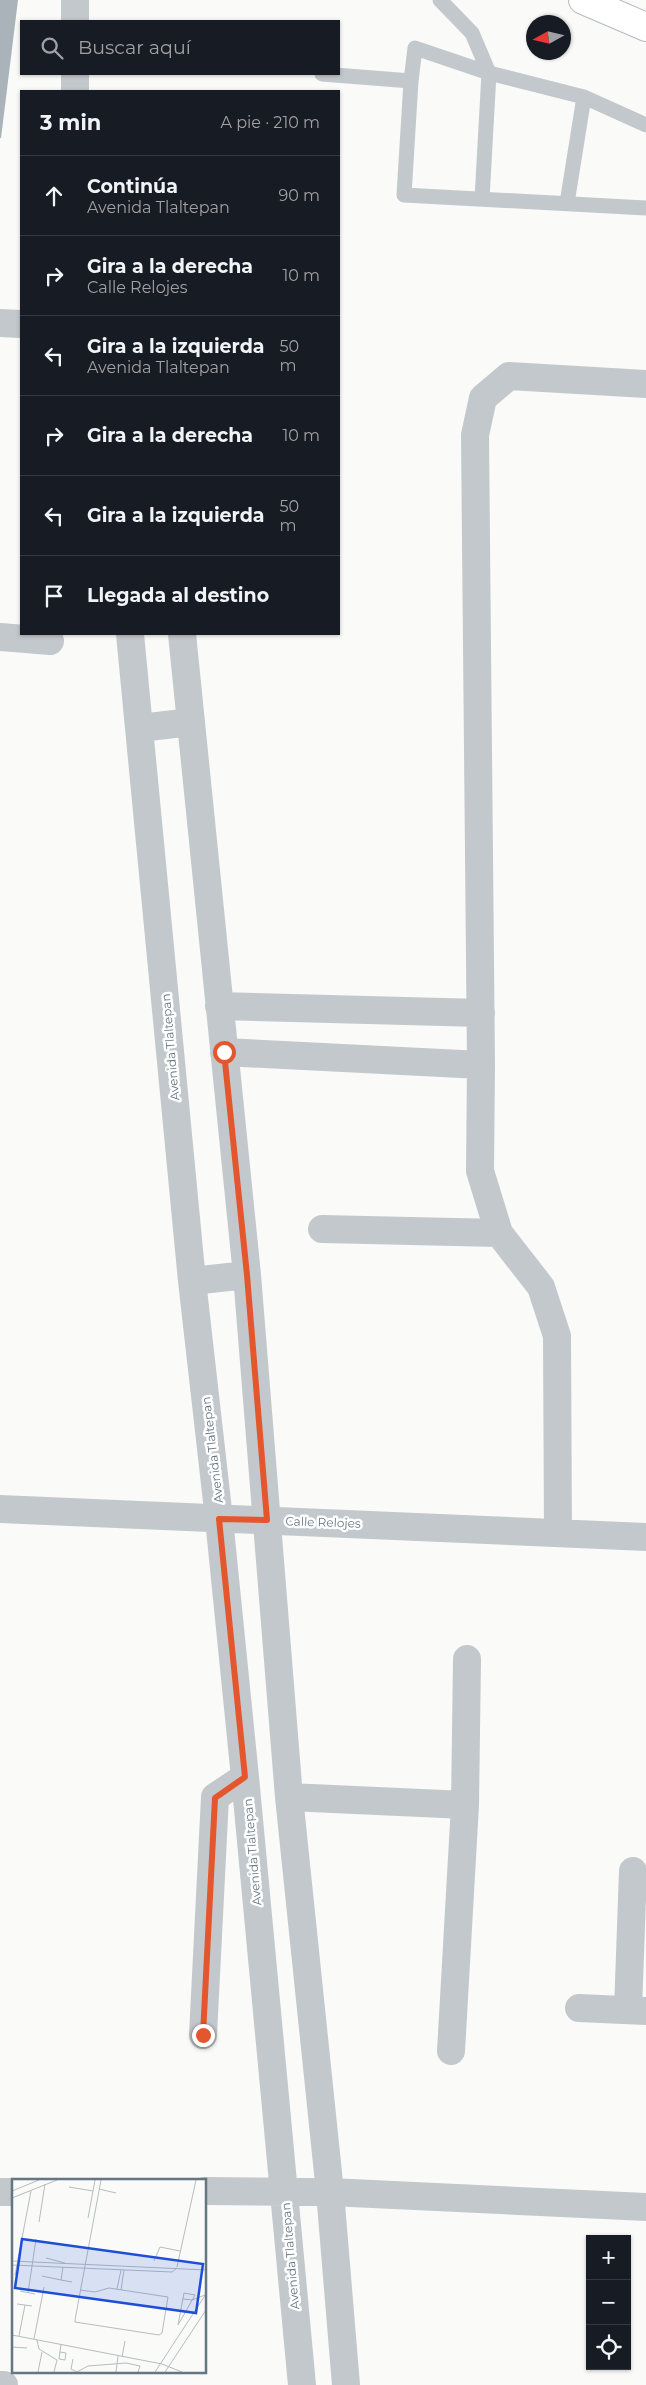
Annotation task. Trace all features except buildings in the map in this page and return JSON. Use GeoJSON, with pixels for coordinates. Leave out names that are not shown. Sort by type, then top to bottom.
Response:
{"type":"FeatureCollection","features":[{"type":"Feature","properties":{"kind":"main road"},"geometry":{"type":"LineString","coordinates":[[583,0],[646,28]]}},
{"type":"Feature","properties":{"kind":"street"},"geometry":{"type":"LineString","coordinates":[[75,0],[75,20]]}},
{"type":"Feature","properties":{"kind":"street"},"geometry":{"type":"LineString","coordinates":[[74,90],[75,75]]}},
{"type":"Feature","properties":{"kind":"street"},"geometry":{"type":"LineString","coordinates":[[0,323],[20,324]]}},
{"type":"Feature","properties":{"kind":"street"},"geometry":{"type":"LineString","coordinates":[[558,1532],[557,1336],[542,1287],[499,1233],[480,1171],[482,1065],[475,435],[483,398],[509,376],[646,384]]}},
{"type":"Feature","properties":{"kind":"street","name":"Avenida Tlaltepan"},"geometry":{"type":"LineString","coordinates":[[130,635],[192,1281],[219,1519],[245,1777],[302,2385]]}},
{"type":"Feature","properties":{"kind":"street"},"geometry":{"type":"LineString","coordinates":[[182,635],[247,1275],[289,1797],[330,2192],[346,2385]]}},
{"type":"Feature","properties":{"kind":"street"},"geometry":{"type":"LineString","coordinates":[[0,637],[50,641]]}},
{"type":"Feature","properties":{"kind":"street"},"geometry":{"type":"LineString","coordinates":[[140,728],[191,722]]}},
{"type":"Feature","properties":{"kind":"street"},"geometry":{"type":"LineString","coordinates":[[219,1006],[481,1013]]}},
{"type":"Feature","properties":{"kind":"street"},"geometry":{"type":"LineString","coordinates":[[224,1052],[482,1065]]}},
{"type":"Feature","properties":{"kind":"street"},"geometry":{"type":"LineString","coordinates":[[322,1229],[499,1233]]}},
{"type":"Feature","properties":{"kind":"street"},"geometry":{"type":"LineString","coordinates":[[192,1281],[247,1275]]}},
{"type":"Feature","properties":{"kind":"street","name":"Calle Relojes"},"geometry":{"type":"LineString","coordinates":[[0,1509],[646,1537]]}},
{"type":"Feature","properties":{"kind":"street"},"geometry":{"type":"LineString","coordinates":[[452,2050],[465,1805],[468,1659]]}},
{"type":"Feature","properties":{"kind":"street"},"geometry":{"type":"LineString","coordinates":[[203,2035],[215,1798],[245,1777]]}},
{"type":"Feature","properties":{"kind":"street"},"geometry":{"type":"LineString","coordinates":[[289,1797],[465,1805]]}},
{"type":"Feature","properties":{"kind":"street"},"geometry":{"type":"LineString","coordinates":[[579,2008],[637,2011],[632,1871]]}},
{"type":"Feature","properties":{"kind":"street"},"geometry":{"type":"LineString","coordinates":[[206,2191],[330,2192],[646,2207]]}},
{"type":"Feature","properties":{"kind":"lane"},"geometry":{"type":"LineString","coordinates":[[440,0],[472,33],[489,73],[482,199]]}},
{"type":"Feature","properties":{"kind":"lane"},"geometry":{"type":"LineString","coordinates":[[646,125],[584,97],[489,73],[415,48],[411,81],[404,195],[646,208]]}},
{"type":"Feature","properties":{"kind":"lane"},"geometry":{"type":"LineString","coordinates":[[335,75],[411,81]]}},
{"type":"Feature","properties":{"kind":"lane"},"geometry":{"type":"LineString","coordinates":[[567,203],[584,97]]}},
{"type":"Feature","properties":{"kind":"route"},"geometry":{"type":"LineString","coordinates":[[203,2035],[215,1798],[245,1777],[219,1519],[267,1520],[247,1275],[224,1052]]}}]}
